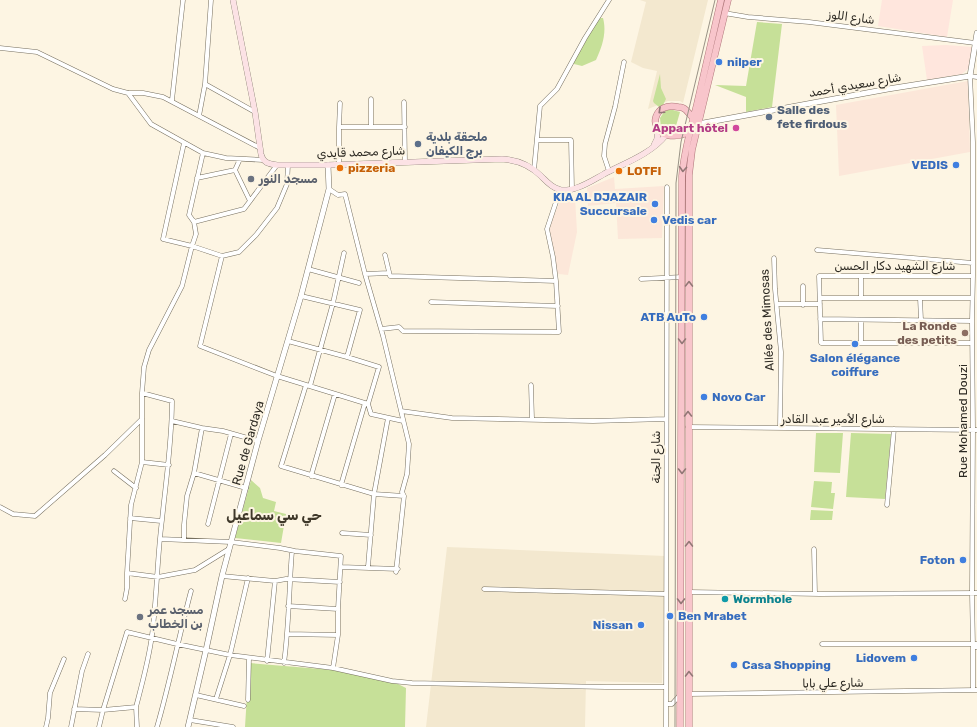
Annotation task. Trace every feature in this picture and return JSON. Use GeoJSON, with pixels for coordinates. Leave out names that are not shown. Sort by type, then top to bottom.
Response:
{"type":"FeatureCollection","features":[{"type":"Feature","properties":{"kind":"main road"},"geometry":{"type":"LineString","coordinates":[[233,0],[263,160]]}},
{"type":"Feature","properties":{"kind":"main road"},"geometry":{"type":"LineString","coordinates":[[680,727],[681,202],[685,149],[690,131],[696,123],[697,102],[721,0]]}},
{"type":"Feature","properties":{"kind":"main road"},"geometry":{"type":"LineString","coordinates":[[688,727],[689,175],[696,123],[728,0]]}},
{"type":"Feature","properties":{"kind":"main road"},"geometry":{"type":"LineString","coordinates":[[653,147],[657,139],[658,130],[655,118],[658,113],[666,106],[672,105],[682,108],[689,108],[697,102]]}},
{"type":"Feature","properties":{"kind":"main road"},"geometry":{"type":"LineString","coordinates":[[682,108],[688,112],[696,123]]}},
{"type":"Feature","properties":{"kind":"main road"},"geometry":{"type":"LineString","coordinates":[[658,130],[666,135],[680,140],[685,149]]}},
{"type":"Feature","properties":{"kind":"main road"},"geometry":{"type":"LineString","coordinates":[[675,137],[690,131]]}},
{"type":"Feature","properties":{"kind":"main road"},"geometry":{"type":"LineString","coordinates":[[560,190],[580,187],[653,147],[666,135]]}},
{"type":"Feature","properties":{"kind":"main road","name":"شارع محمد قايدي"},"geometry":{"type":"LineString","coordinates":[[263,160],[270,164],[277,165],[328,165],[502,159],[522,163],[534,170],[552,186],[560,190]]}},
{"type":"Feature","properties":{"kind":"street"},"geometry":{"type":"LineString","coordinates":[[172,100],[183,0]]}},
{"type":"Feature","properties":{"kind":"street"},"geometry":{"type":"LineString","coordinates":[[199,116],[204,84],[211,0]]}},
{"type":"Feature","properties":{"kind":"street"},"geometry":{"type":"LineString","coordinates":[[534,170],[540,106],[556,89],[609,0]]}},
{"type":"Feature","properties":{"kind":"street","name":"شارع اللوز"},"geometry":{"type":"LineString","coordinates":[[724,13],[975,43]]}},
{"type":"Feature","properties":{"kind":"street"},"geometry":{"type":"LineString","coordinates":[[977,33],[970,76],[977,77]]}},
{"type":"Feature","properties":{"kind":"street"},"geometry":{"type":"LineString","coordinates":[[0,48],[37,52],[113,89],[128,93],[143,93],[172,100],[260,148]]}},
{"type":"Feature","properties":{"kind":"street"},"geometry":{"type":"LineString","coordinates":[[610,171],[604,156],[605,144],[624,62]]}},
{"type":"Feature","properties":{"kind":"street","name":"شارع سعيدي أحمد"},"geometry":{"type":"LineString","coordinates":[[696,123],[881,90],[970,76]]}},
{"type":"Feature","properties":{"kind":"street","name":"Rue Mohamed Douzi"},"geometry":{"type":"LineString","coordinates":[[970,76],[973,142],[972,344],[975,430],[975,690]]}},
{"type":"Feature","properties":{"kind":"street"},"geometry":{"type":"LineString","coordinates":[[204,84],[255,112]]}},
{"type":"Feature","properties":{"kind":"street"},"geometry":{"type":"LineString","coordinates":[[128,93],[151,124],[203,153],[240,160],[263,160]]}},
{"type":"Feature","properties":{"kind":"street"},"geometry":{"type":"LineString","coordinates":[[371,99],[371,127]]}},
{"type":"Feature","properties":{"kind":"street"},"geometry":{"type":"LineString","coordinates":[[404,102],[405,162]]}},
{"type":"Feature","properties":{"kind":"street"},"geometry":{"type":"LineString","coordinates":[[339,164],[340,104]]}},
{"type":"Feature","properties":{"kind":"street"},"geometry":{"type":"LineString","coordinates":[[339,127],[405,127]]}},
{"type":"Feature","properties":{"kind":"street"},"geometry":{"type":"LineString","coordinates":[[537,140],[571,140],[572,189]]}},
{"type":"Feature","properties":{"kind":"street"},"geometry":{"type":"LineString","coordinates":[[184,143],[163,239],[192,246],[222,256],[239,252],[256,235],[277,208],[287,184],[288,165]]}},
{"type":"Feature","properties":{"kind":"street"},"geometry":{"type":"LineString","coordinates":[[125,599],[127,588],[131,505],[142,462],[142,393],[144,367],[149,350],[182,286],[196,234],[194,222],[189,215],[203,153]]}},
{"type":"Feature","properties":{"kind":"street"},"geometry":{"type":"LineString","coordinates":[[235,170],[240,160]]}},
{"type":"Feature","properties":{"kind":"street"},"geometry":{"type":"LineString","coordinates":[[194,222],[244,209],[277,165]]}},
{"type":"Feature","properties":{"kind":"street","name":"Rue de Gardaya"},"geometry":{"type":"LineString","coordinates":[[188,727],[229,549],[258,441],[301,296],[329,189],[328,165]]}},
{"type":"Feature","properties":{"kind":"street"},"geometry":{"type":"LineString","coordinates":[[197,178],[235,170]]}},
{"type":"Feature","properties":{"kind":"street"},"geometry":{"type":"LineString","coordinates":[[235,170],[250,201]]}},
{"type":"Feature","properties":{"kind":"street","name":"شارع الجنة"},"geometry":{"type":"LineString","coordinates":[[666,727],[667,187]]}},
{"type":"Feature","properties":{"kind":"street"},"geometry":{"type":"LineString","coordinates":[[329,189],[338,195],[345,194],[365,274],[381,329],[409,444],[407,474],[402,492],[404,496],[397,570],[368,567],[341,567]]}},
{"type":"Feature","properties":{"kind":"street"},"geometry":{"type":"LineString","coordinates":[[381,329],[399,327],[403,331],[558,333],[560,330],[556,281],[547,229],[560,190]]}},
{"type":"Feature","properties":{"kind":"street"},"geometry":{"type":"LineString","coordinates":[[817,250],[973,263]]}},
{"type":"Feature","properties":{"kind":"street"},"geometry":{"type":"LineString","coordinates":[[344,253],[340,278],[320,350],[281,466],[374,494],[404,496]]}},
{"type":"Feature","properties":{"kind":"street"},"geometry":{"type":"LineString","coordinates":[[385,255],[390,276],[556,281]]}},
{"type":"Feature","properties":{"kind":"street"},"geometry":{"type":"LineString","coordinates":[[222,256],[200,346],[277,376],[366,403],[371,414],[404,421]]}},
{"type":"Feature","properties":{"kind":"street","name":"Allée des Mimosas"},"geometry":{"type":"LineString","coordinates":[[774,258],[781,352],[780,428]]}},
{"type":"Feature","properties":{"kind":"street"},"geometry":{"type":"LineString","coordinates":[[308,269],[359,283]]}},
{"type":"Feature","properties":{"kind":"street"},"geometry":{"type":"LineString","coordinates":[[365,274],[389,273]]}},
{"type":"Feature","properties":{"kind":"street","name":"شارع الشهيد دكار الحسن"},"geometry":{"type":"LineString","coordinates":[[972,344],[821,343],[819,276],[973,276]]}},
{"type":"Feature","properties":{"kind":"street"},"geometry":{"type":"LineString","coordinates":[[861,276],[861,298]]}},
{"type":"Feature","properties":{"kind":"street"},"geometry":{"type":"LineString","coordinates":[[641,279],[682,278]]}},
{"type":"Feature","properties":{"kind":"street"},"geometry":{"type":"LineString","coordinates":[[803,286],[803,305]]}},
{"type":"Feature","properties":{"kind":"street"},"geometry":{"type":"LineString","coordinates":[[301,296],[360,310],[347,357]]}},
{"type":"Feature","properties":{"kind":"street"},"geometry":{"type":"LineString","coordinates":[[820,298],[972,298]]}},
{"type":"Feature","properties":{"kind":"street"},"geometry":{"type":"LineString","coordinates":[[920,298],[921,320]]}},
{"type":"Feature","properties":{"kind":"street"},"geometry":{"type":"LineString","coordinates":[[431,302],[558,306]]}},
{"type":"Feature","properties":{"kind":"street"},"geometry":{"type":"LineString","coordinates":[[777,304],[820,304]]}},
{"type":"Feature","properties":{"kind":"street"},"geometry":{"type":"LineString","coordinates":[[820,319],[972,321]]}},
{"type":"Feature","properties":{"kind":"street"},"geometry":{"type":"LineString","coordinates":[[861,320],[861,343]]}},
{"type":"Feature","properties":{"kind":"street"},"geometry":{"type":"LineString","coordinates":[[288,341],[379,367],[366,403],[341,485]]}},
{"type":"Feature","properties":{"kind":"street"},"geometry":{"type":"LineString","coordinates":[[531,386],[532,419]]}},
{"type":"Feature","properties":{"kind":"street"},"geometry":{"type":"LineString","coordinates":[[137,727],[136,707],[152,638],[158,577],[161,521],[169,465],[172,421],[172,401],[142,393]]}},
{"type":"Feature","properties":{"kind":"street"},"geometry":{"type":"LineString","coordinates":[[311,476],[335,394]]}},
{"type":"Feature","properties":{"kind":"street"},"geometry":{"type":"LineString","coordinates":[[401,411],[452,418],[593,421],[666,419]]}},
{"type":"Feature","properties":{"kind":"street"},"geometry":{"type":"LineString","coordinates":[[368,567],[374,494],[388,418]]}},
{"type":"Feature","properties":{"kind":"street"},"geometry":{"type":"LineString","coordinates":[[0,507],[13,514],[35,516],[142,419]]}},
{"type":"Feature","properties":{"kind":"street"},"geometry":{"type":"LineString","coordinates":[[172,421],[223,431],[258,441]]}},
{"type":"Feature","properties":{"kind":"street","name":"شارع الأمير عبد القادر"},"geometry":{"type":"LineString","coordinates":[[688,427],[975,430]]}},
{"type":"Feature","properties":{"kind":"street"},"geometry":{"type":"LineString","coordinates":[[184,539],[187,496],[194,472],[202,428]]}},
{"type":"Feature","properties":{"kind":"street"},"geometry":{"type":"LineString","coordinates":[[887,505],[894,429]]}},
{"type":"Feature","properties":{"kind":"street"},"geometry":{"type":"LineString","coordinates":[[208,524],[231,434]]}},
{"type":"Feature","properties":{"kind":"street"},"geometry":{"type":"LineString","coordinates":[[142,462],[169,465]]}},
{"type":"Feature","properties":{"kind":"street"},"geometry":{"type":"LineString","coordinates":[[114,472],[136,488]]}},
{"type":"Feature","properties":{"kind":"street"},"geometry":{"type":"LineString","coordinates":[[194,472],[246,488]]}},
{"type":"Feature","properties":{"kind":"street"},"geometry":{"type":"LineString","coordinates":[[130,518],[161,521]]}},
{"type":"Feature","properties":{"kind":"street"},"geometry":{"type":"LineString","coordinates":[[342,533],[371,535]]}},
{"type":"Feature","properties":{"kind":"street"},"geometry":{"type":"LineString","coordinates":[[160,539],[231,542],[292,551],[341,556],[338,635],[333,668]]}},
{"type":"Feature","properties":{"kind":"street"},"geometry":{"type":"LineString","coordinates":[[127,573],[158,577],[195,570],[229,549]]}},
{"type":"Feature","properties":{"kind":"street"},"geometry":{"type":"LineString","coordinates":[[814,549],[815,594]]}},
{"type":"Feature","properties":{"kind":"street"},"geometry":{"type":"LineString","coordinates":[[284,663],[288,634],[288,606],[292,551]]}},
{"type":"Feature","properties":{"kind":"street"},"geometry":{"type":"LineString","coordinates":[[222,576],[276,581],[290,579],[340,582]]}},
{"type":"Feature","properties":{"kind":"street"},"geometry":{"type":"LineString","coordinates":[[216,699],[230,656],[248,578]]}},
{"type":"Feature","properties":{"kind":"street"},"geometry":{"type":"LineString","coordinates":[[267,661],[276,581]]}},
{"type":"Feature","properties":{"kind":"street"},"geometry":{"type":"LineString","coordinates":[[484,589],[666,594]]}},
{"type":"Feature","properties":{"kind":"street"},"geometry":{"type":"LineString","coordinates":[[157,727],[168,690],[177,644],[191,591]]}},
{"type":"Feature","properties":{"kind":"street"},"geometry":{"type":"LineString","coordinates":[[689,592],[815,594],[975,593]]}},
{"type":"Feature","properties":{"kind":"street"},"geometry":{"type":"LineString","coordinates":[[288,606],[338,609]]}},
{"type":"Feature","properties":{"kind":"street"},"geometry":{"type":"LineString","coordinates":[[99,727],[127,632],[230,656],[333,668],[392,681],[419,684],[666,687]]}},
{"type":"Feature","properties":{"kind":"street"},"geometry":{"type":"LineString","coordinates":[[288,634],[338,635]]}},
{"type":"Feature","properties":{"kind":"street"},"geometry":{"type":"LineString","coordinates":[[822,644],[975,645]]}},
{"type":"Feature","properties":{"kind":"street"},"geometry":{"type":"LineString","coordinates":[[71,727],[82,671],[88,654]]}},
{"type":"Feature","properties":{"kind":"street"},"geometry":{"type":"LineString","coordinates":[[248,700],[249,658]]}},
{"type":"Feature","properties":{"kind":"street"},"geometry":{"type":"LineString","coordinates":[[46,727],[50,693],[64,659]]}},
{"type":"Feature","properties":{"kind":"street","name":"شارع علي بابا"},"geometry":{"type":"LineString","coordinates":[[689,694],[975,690]]}},
{"type":"Feature","properties":{"kind":"street"},"geometry":{"type":"LineString","coordinates":[[666,704],[672,704],[678,699],[681,693]]}},
{"type":"Feature","properties":{"kind":"street"},"geometry":{"type":"LineString","coordinates":[[196,696],[244,706]]}},
{"type":"Feature","properties":{"kind":"street"},"geometry":{"type":"LineString","coordinates":[[672,704],[680,713]]}},
{"type":"Feature","properties":{"kind":"street"},"geometry":{"type":"LineString","coordinates":[[74,709],[103,710],[136,707]]}},
{"type":"Feature","properties":{"kind":"street"},"geometry":{"type":"LineString","coordinates":[[190,720],[233,727]]}},
{"type":"Feature","properties":{"kind":"shaded area"},"geometry":{"type":"Polygon","coordinates":[[[640,0],[708,0],[683,103],[680,101],[668,101],[648,109],[657,71],[643,68],[631,62],[646,2],[640,0]]]}},
{"type":"Feature","properties":{"kind":"shaded area"},"geometry":{"type":"Polygon","coordinates":[[[882,0],[953,0],[947,37],[878,26],[882,0]]]}},
{"type":"Feature","properties":{"kind":"shaded area"},"geometry":{"type":"Polygon","coordinates":[[[946,45],[972,47],[969,68],[962,74],[927,80],[922,46],[946,45]]]}},
{"type":"Feature","properties":{"kind":"shaded area"},"geometry":{"type":"Polygon","coordinates":[[[968,81],[970,152],[839,176],[836,105],[968,81]]]}},
{"type":"Feature","properties":{"kind":"shaded area"},"geometry":{"type":"Polygon","coordinates":[[[614,177],[615,189],[664,186],[662,238],[618,239],[616,203],[588,206],[587,188],[614,177]]]}},
{"type":"Feature","properties":{"kind":"shaded area"},"geometry":{"type":"Polygon","coordinates":[[[562,197],[575,197],[577,232],[568,275],[559,274],[556,271],[555,253],[550,240],[549,226],[562,197]]]}},
{"type":"Feature","properties":{"kind":"shaded area"},"geometry":{"type":"Polygon","coordinates":[[[447,547],[665,556],[662,683],[586,681],[585,727],[426,727],[447,547]]]}},
{"type":"Feature","properties":{"kind":"green space"},"geometry":{"type":"Polygon","coordinates":[[[603,18],[604,34],[602,45],[596,60],[582,66],[574,64],[598,19],[603,18]]]}},
{"type":"Feature","properties":{"kind":"green space"},"geometry":{"type":"Polygon","coordinates":[[[757,22],[782,24],[772,107],[746,112],[746,97],[715,85],[746,86],[757,22]]]}},
{"type":"Feature","properties":{"kind":"green space"},"geometry":{"type":"Polygon","coordinates":[[[660,74],[661,88],[666,99],[663,105],[659,107],[653,101],[660,74]]]}},
{"type":"Feature","properties":{"kind":"green space"},"geometry":{"type":"Polygon","coordinates":[[[667,110],[680,112],[674,133],[668,132],[661,128],[660,118],[667,110]]]}},
{"type":"Feature","properties":{"kind":"green space"},"geometry":{"type":"Polygon","coordinates":[[[816,433],[843,433],[840,473],[814,472],[816,433]]]}},
{"type":"Feature","properties":{"kind":"green space"},"geometry":{"type":"Polygon","coordinates":[[[851,433],[891,434],[885,499],[846,497],[851,433]]]}},
{"type":"Feature","properties":{"kind":"green space"},"geometry":{"type":"Polygon","coordinates":[[[251,480],[260,488],[263,498],[276,502],[274,511],[286,514],[281,543],[235,538],[251,480]]]}},
{"type":"Feature","properties":{"kind":"green space"},"geometry":{"type":"Polygon","coordinates":[[[814,481],[832,482],[831,493],[835,493],[833,509],[811,507],[814,481]]]}},
{"type":"Feature","properties":{"kind":"green space"},"geometry":{"type":"Polygon","coordinates":[[[811,510],[833,511],[832,520],[810,520],[811,510]]]}},
{"type":"Feature","properties":{"kind":"green space"},"geometry":{"type":"Polygon","coordinates":[[[249,663],[333,670],[392,681],[406,688],[405,727],[245,727],[249,663]]]}},
{"type":"Feature","properties":{"kind":"tram line"},"geometry":{"type":"LineString","coordinates":[[675,727],[676,183],[681,142],[715,0]]}},
{"type":"Feature","properties":{"kind":"place","name":"nilper"},"geometry":{"type":"Point","coordinates":[719,62]}},
{"type":"Feature","properties":{"kind":"place","name":"Salle des fete firdous"},"geometry":{"type":"Point","coordinates":[769,117]}},
{"type":"Feature","properties":{"kind":"place","name":"Appart hôtel"},"geometry":{"type":"Point","coordinates":[736,128]}},
{"type":"Feature","properties":{"kind":"place","name":"ملحقة بلدية برج الكيفان"},"geometry":{"type":"Point","coordinates":[418,144]}},
{"type":"Feature","properties":{"kind":"place","name":"VEDIS"},"geometry":{"type":"Point","coordinates":[956,165]}},
{"type":"Feature","properties":{"kind":"place","name":"pizzeria"},"geometry":{"type":"Point","coordinates":[340,168]}},
{"type":"Feature","properties":{"kind":"place","name":"LOTFI"},"geometry":{"type":"Point","coordinates":[619,171]}},
{"type":"Feature","properties":{"kind":"place","name":"مسجد النور"},"geometry":{"type":"Point","coordinates":[251,179]}},
{"type":"Feature","properties":{"kind":"place","name":"KIA AL DJAZAIR Succursale"},"geometry":{"type":"Point","coordinates":[655,204]}},
{"type":"Feature","properties":{"kind":"place","name":"Vedis car"},"geometry":{"type":"Point","coordinates":[654,220]}},
{"type":"Feature","properties":{"kind":"place","name":"ATB AuTo"},"geometry":{"type":"Point","coordinates":[704,317]}},
{"type":"Feature","properties":{"kind":"place","name":"La Ronde des petits"},"geometry":{"type":"Point","coordinates":[965,333]}},
{"type":"Feature","properties":{"kind":"place","name":"Salon élégance coiffure"},"geometry":{"type":"Point","coordinates":[855,344]}},
{"type":"Feature","properties":{"kind":"place","name":"Novo Car"},"geometry":{"type":"Point","coordinates":[704,397]}},
{"type":"Feature","properties":{"kind":"place","name":"Foton"},"geometry":{"type":"Point","coordinates":[963,560]}},
{"type":"Feature","properties":{"kind":"place","name":"Wormhole"},"geometry":{"type":"Point","coordinates":[725,599]}},
{"type":"Feature","properties":{"kind":"place","name":"Ben Mrabet"},"geometry":{"type":"Point","coordinates":[670,616]}},
{"type":"Feature","properties":{"kind":"place","name":"مسجد عمر بن الخطاب"},"geometry":{"type":"Point","coordinates":[140,617]}},
{"type":"Feature","properties":{"kind":"place","name":"Nissan"},"geometry":{"type":"Point","coordinates":[641,625]}},
{"type":"Feature","properties":{"kind":"place","name":"Lidovem"},"geometry":{"type":"Point","coordinates":[914,658]}},
{"type":"Feature","properties":{"kind":"place","name":"Casa Shopping"},"geometry":{"type":"Point","coordinates":[734,665]}},
{"type":"Feature","properties":{"kind":"district","name":"حي سي سماعيل"},"geometry":{"type":"Point","coordinates":[274,515]}}]}
